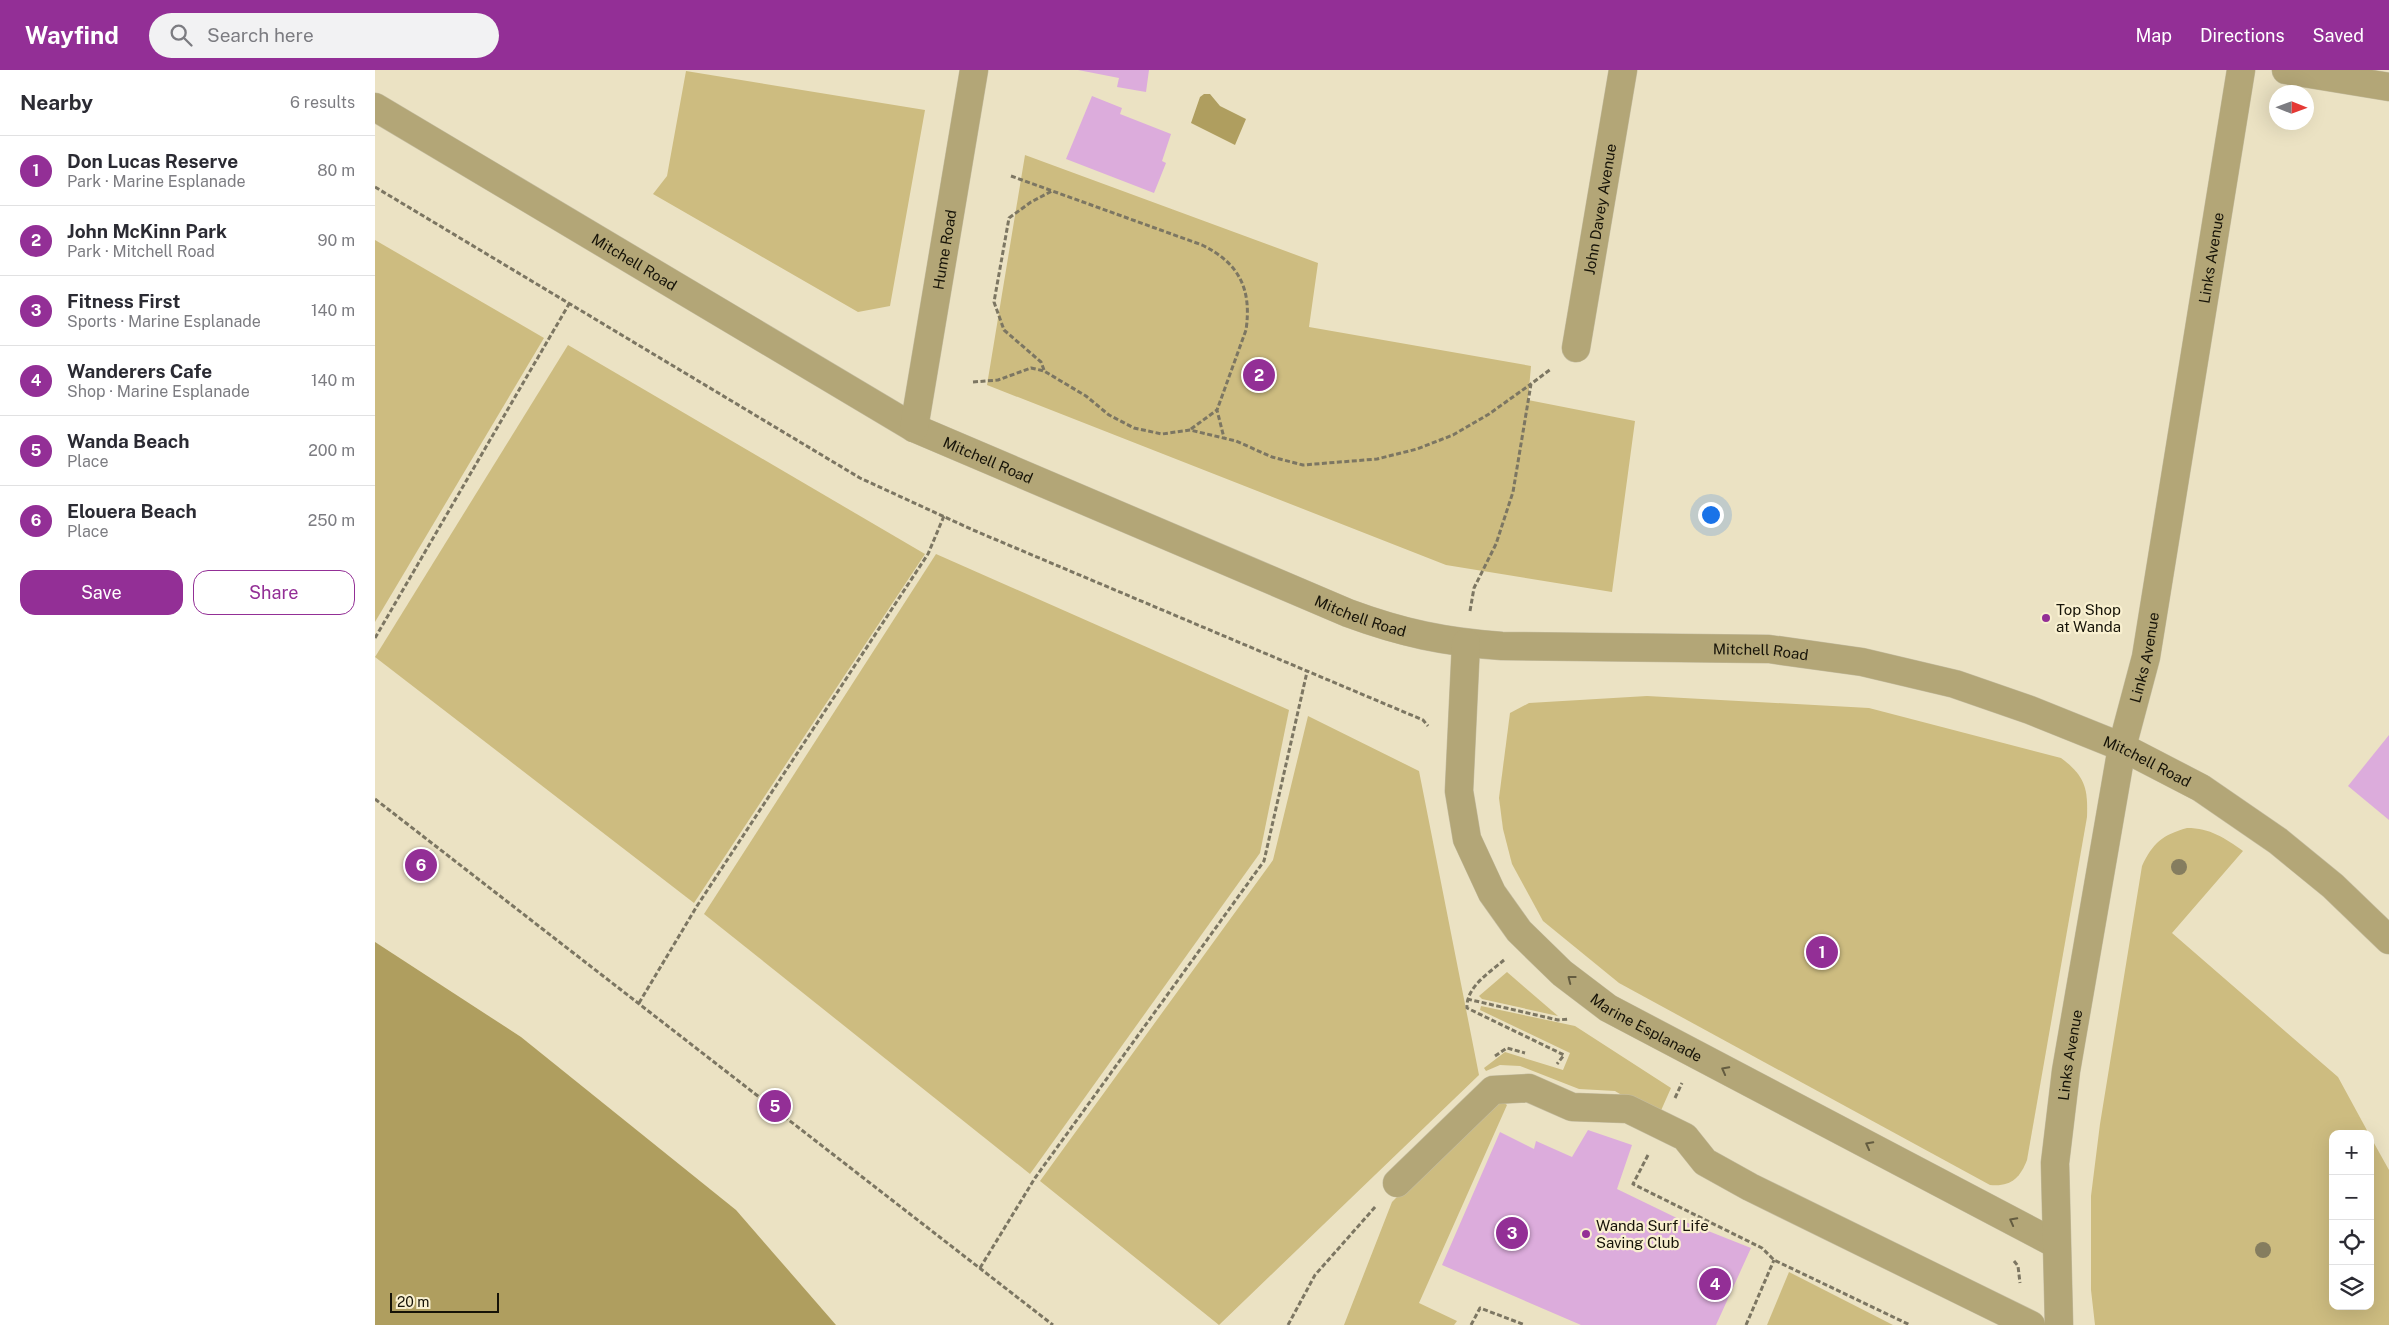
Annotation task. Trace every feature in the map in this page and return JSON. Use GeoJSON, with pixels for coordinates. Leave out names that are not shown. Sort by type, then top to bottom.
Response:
{"type":"FeatureCollection","features":[{"type":"Feature","properties":{"kind":"street","name":"Hume Road"},"geometry":{"type":"LineString","coordinates":[[914,428],[974,70]]}},
{"type":"Feature","properties":{"kind":"street","name":"John Davey Avenue"},"geometry":{"type":"LineString","coordinates":[[1577,348],[1623,70]]}},
{"type":"Feature","properties":{"kind":"street","name":"Links Avenue"},"geometry":{"type":"LineString","coordinates":[[2059,1325],[2055,1163],[2066,1071],[2122,747],[2146,657],[2241,70]]}},
{"type":"Feature","properties":{"kind":"street"},"geometry":{"type":"LineString","coordinates":[[2286,70],[2389,87]]}},
{"type":"Feature","properties":{"kind":"street","name":"Mitchell Road"},"geometry":{"type":"LineString","coordinates":[[375,107],[914,428],[1348,613],[1385,627],[1423,637],[1466,643],[1502,646],[1769,649],[1862,662],[1955,684],[2030,710],[2122,747],[2201,788],[2278,840],[2333,886],[2389,940]]}},
{"type":"Feature","properties":{"kind":"street","name":"Marine Esplanade"},"geometry":{"type":"LineString","coordinates":[[1466,643],[1461,708],[1459,791],[1467,839],[1493,893],[1519,931],[1562,972],[1608,1008],[2056,1244]]}},
{"type":"Feature","properties":{"kind":"street"},"geometry":{"type":"LineString","coordinates":[[1397,1183],[1493,1090],[1529,1088],[1572,1107],[1628,1109],[1685,1137],[1705,1162],[1750,1187],[2031,1325]]}},
{"type":"Feature","properties":{"kind":"path"},"geometry":{"type":"LineString","coordinates":[[1011,176],[1202,245],[1217,252],[1230,263],[1241,279],[1247,299],[1248,320],[1247,330],[1217,410],[1223,438]]}},
{"type":"Feature","properties":{"kind":"path"},"geometry":{"type":"LineString","coordinates":[[375,187],[860,478],[943,516],[1423,720],[1428,724]]}},
{"type":"Feature","properties":{"kind":"path"},"geometry":{"type":"LineString","coordinates":[[1044,371],[1041,362],[1004,330],[993,302],[1009,218],[1031,202],[1053,190]]}},
{"type":"Feature","properties":{"kind":"path"},"geometry":{"type":"LineString","coordinates":[[375,638],[569,304]]}},
{"type":"Feature","properties":{"kind":"path"},"geometry":{"type":"LineString","coordinates":[[973,382],[998,380],[1031,368],[1044,371],[1086,396],[1109,415],[1134,428],[1162,434],[1190,430],[1223,438],[1273,457],[1303,465],[1377,459],[1417,449],[1453,435],[1489,414],[1577,348]]}},
{"type":"Feature","properties":{"kind":"path"},"geometry":{"type":"LineString","coordinates":[[1466,643],[1474,588],[1496,544],[1513,492],[1531,384]]}},
{"type":"Feature","properties":{"kind":"path"},"geometry":{"type":"LineString","coordinates":[[1190,430],[1217,410]]}},
{"type":"Feature","properties":{"kind":"path"},"geometry":{"type":"LineString","coordinates":[[639,1003],[697,906],[929,554],[943,516]]}},
{"type":"Feature","properties":{"kind":"path"},"geometry":{"type":"LineString","coordinates":[[980,1268],[1035,1178],[1264,861],[1307,672]]}},
{"type":"Feature","properties":{"kind":"path"},"geometry":{"type":"LineString","coordinates":[[375,799],[1053,1325]]}},
{"type":"Feature","properties":{"kind":"path"},"geometry":{"type":"LineString","coordinates":[[1508,957],[1473,988],[1467,999],[1467,1008],[1564,1055],[1559,1064],[1551,1062]]}},
{"type":"Feature","properties":{"kind":"path"},"geometry":{"type":"LineString","coordinates":[[1467,999],[1558,1020],[1573,1019]]}},
{"type":"Feature","properties":{"kind":"path"},"geometry":{"type":"LineString","coordinates":[[1493,1090],[1479,1068],[1507,1048],[1533,1056]]}},
{"type":"Feature","properties":{"kind":"path"},"geometry":{"type":"LineString","coordinates":[[1663,1125],[1633,1184],[1762,1248],[1774,1260],[1910,1325]]}},
{"type":"Feature","properties":{"kind":"path"},"geometry":{"type":"LineString","coordinates":[[1288,1325],[1315,1275],[1397,1183]]}},
{"type":"Feature","properties":{"kind":"path"},"geometry":{"type":"LineString","coordinates":[[1746,1325],[1774,1260]]}},
{"type":"Feature","properties":{"kind":"path"},"geometry":{"type":"LineString","coordinates":[[1471,1325],[1481,1308],[1525,1325]]}},
{"type":"Feature","properties":{"kind":"shaded area"},"geometry":{"type":"Polygon","coordinates":[[[686,71],[925,110],[890,306],[858,312],[653,194],[667,176],[686,71]]]}},
{"type":"Feature","properties":{"kind":"shaded area"},"geometry":{"type":"Polygon","coordinates":[[[1204,94],[1210,94],[1220,106],[1246,119],[1235,145],[1191,123],[1200,97],[1204,94]]]}},
{"type":"Feature","properties":{"kind":"shaded area"},"geometry":{"type":"Polygon","coordinates":[[[1025,155],[1318,263],[1309,327],[1531,366],[1528,400],[1635,421],[1612,592],[1446,565],[987,385],[1025,155]]]}},
{"type":"Feature","properties":{"kind":"shaded area"},"geometry":{"type":"Polygon","coordinates":[[[375,240],[544,338],[375,622],[375,240]]]}},
{"type":"Feature","properties":{"kind":"shaded area"},"geometry":{"type":"Polygon","coordinates":[[[568,345],[925,554],[694,903],[375,657],[568,345]]]}},
{"type":"Feature","properties":{"kind":"shaded area"},"geometry":{"type":"Polygon","coordinates":[[[936,554],[1289,710],[1260,853],[1030,1174],[704,914],[936,554]]]}},
{"type":"Feature","properties":{"kind":"shaded area"},"geometry":{"type":"Polygon","coordinates":[[[1647,696],[1869,708],[2061,758],[2080,777],[2086,790],[2087,817],[2027,1160],[2021,1172],[2014,1180],[2009,1183],[1990,1185],[1619,983],[1543,921],[1512,864],[1503,829],[1499,798],[1510,713],[1529,703],[1647,696]]]}},
{"type":"Feature","properties":{"kind":"shaded area"},"geometry":{"type":"Polygon","coordinates":[[[1308,716],[1419,771],[1479,1075],[1219,1325],[1040,1181],[1273,860],[1308,716]]]}},
{"type":"Feature","properties":{"kind":"shaded area"},"geometry":{"type":"Polygon","coordinates":[[[2187,828],[2195,828],[2217,835],[2243,851],[2172,933],[2338,1077],[2367,1130],[2329,1130],[2329,1310],[2374,1310],[2374,1143],[2389,1170],[2389,1325],[2095,1325],[2091,1290],[2091,1196],[2100,1124],[2142,866],[2154,846],[2171,834],[2187,828]]]}},
{"type":"Feature","properties":{"kind":"shaded area"},"geometry":{"type":"Polygon","coordinates":[[[375,942],[521,1037],[736,1210],[836,1325],[375,1325],[375,942]]]}},
{"type":"Feature","properties":{"kind":"shaded area"},"geometry":{"type":"Polygon","coordinates":[[[1507,972],[1558,1016],[1482,999],[1479,996],[1507,972]]]}},
{"type":"Feature","properties":{"kind":"shaded area"},"geometry":{"type":"Polygon","coordinates":[[[1481,1006],[1575,1026],[1671,1088],[1659,1115],[1653,1114],[1615,1091],[1579,1089],[1520,1066],[1500,1065],[1486,1071],[1484,1068],[1505,1052],[1563,1070],[1570,1053],[1480,1010],[1481,1006]]]}},
{"type":"Feature","properties":{"kind":"shaded area"},"geometry":{"type":"Polygon","coordinates":[[[1496,1097],[1507,1105],[1419,1303],[1457,1321],[1454,1325],[1344,1325],[1392,1202],[1496,1097]]]}},
{"type":"Feature","properties":{"kind":"shaded area"},"geometry":{"type":"Polygon","coordinates":[[[1789,1272],[1893,1325],[1767,1325],[1789,1272]]]}},
{"type":"Feature","properties":{"kind":"building"},"geometry":{"type":"Polygon","coordinates":[[[1078,70],[1149,70],[1146,92],[1117,87],[1119,78],[1078,70]]]}},
{"type":"Feature","properties":{"kind":"building"},"geometry":{"type":"Polygon","coordinates":[[[1092,96],[1122,108],[1120,114],[1171,134],[1162,161],[1166,163],[1154,193],[1066,159],[1092,96]]]}},
{"type":"Feature","properties":{"kind":"building"},"geometry":{"type":"Polygon","coordinates":[[[2389,735],[2389,820],[2348,786],[2389,735]]]}},
{"type":"Feature","properties":{"kind":"building","name":"Wanda Surf Life Saving Club"},"geometry":{"type":"Polygon","coordinates":[[[1588,1130],[1632,1145],[1617,1189],[1683,1221],[1751,1248],[1716,1325],[1581,1325],[1442,1265],[1500,1132],[1534,1149],[1536,1141],[1572,1157],[1588,1130]]]}},
{"type":"Feature","properties":{"kind":"place","name":"John McKinn Park"},"geometry":{"type":"Point","coordinates":[1259,375]}},
{"type":"Feature","properties":{"kind":"place","name":"Top Shop at Wanda"},"geometry":{"type":"Point","coordinates":[2046,618]}},
{"type":"Feature","properties":{"kind":"place","name":"Elouera Beach"},"geometry":{"type":"Point","coordinates":[421,865]}},
{"type":"Feature","properties":{"kind":"place","name":"Don Lucas Reserve"},"geometry":{"type":"Point","coordinates":[1822,952]}},
{"type":"Feature","properties":{"kind":"place","name":"Wanda Beach"},"geometry":{"type":"Point","coordinates":[775,1106]}},
{"type":"Feature","properties":{"kind":"place","name":"Fitness First"},"geometry":{"type":"Point","coordinates":[1512,1233]}},
{"type":"Feature","properties":{"kind":"place","name":"Wanda Surf Life Saving Club"},"geometry":{"type":"Point","coordinates":[1586,1234]}},
{"type":"Feature","properties":{"kind":"place","name":"Wanderers Cafe"},"geometry":{"type":"Point","coordinates":[1715,1284]}}]}
